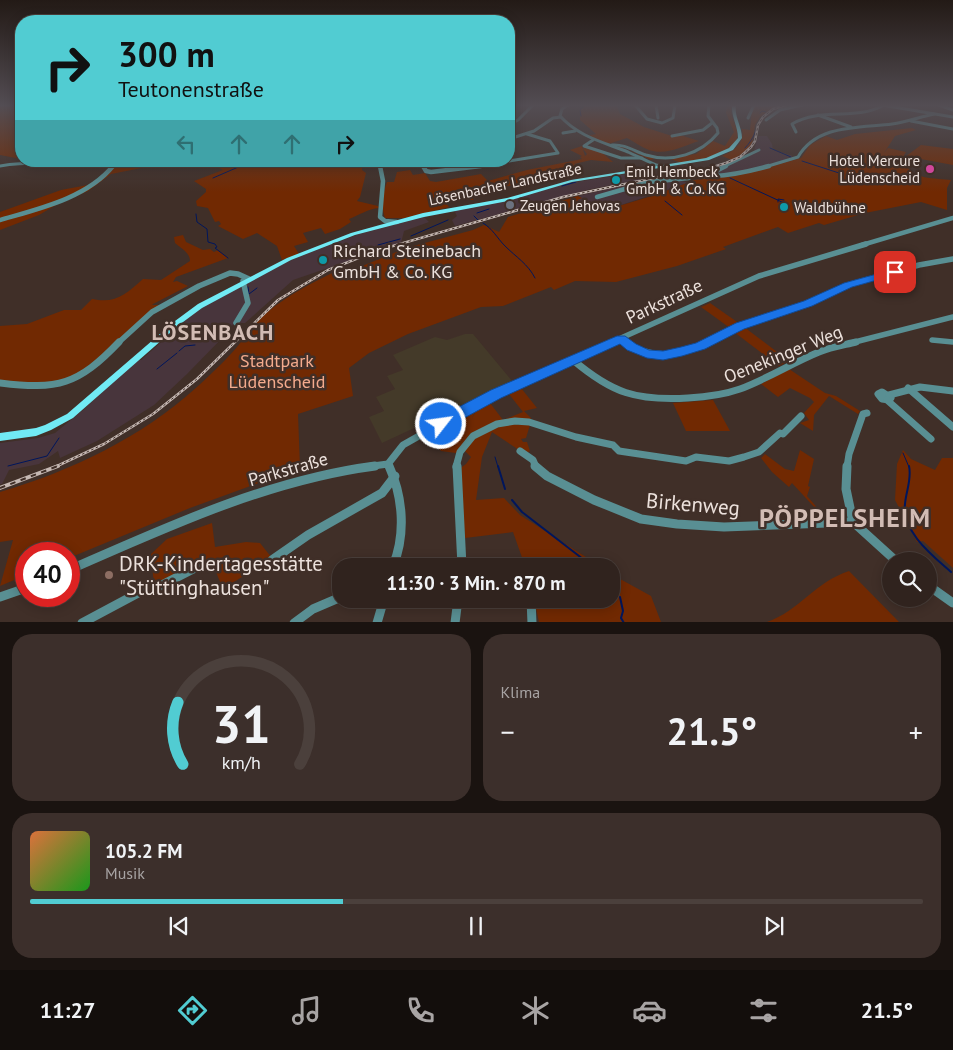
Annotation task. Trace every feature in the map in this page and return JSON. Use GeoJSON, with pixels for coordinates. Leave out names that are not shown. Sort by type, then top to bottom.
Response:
{"type":"FeatureCollection","features":[{"type":"Feature","properties":{"kind":"main road","name":"Lösenbacher Landstraße"},"geometry":{"type":"LineString","coordinates":[[0,437],[22,435],[48,428],[70,416],[176,323],[200,306],[276,264],[353,234],[397,222],[451,209],[508,199],[571,181],[707,159],[722,154],[735,146],[741,134]]}},
{"type":"Feature","properties":{"kind":"street"},"geometry":{"type":"LineString","coordinates":[[515,137],[527,134]]}},
{"type":"Feature","properties":{"kind":"street"},"geometry":{"type":"LineString","coordinates":[[515,159],[558,153],[556,145],[551,141],[527,134]]}},
{"type":"Feature","properties":{"kind":"street"},"geometry":{"type":"LineString","coordinates":[[581,134],[674,173],[689,176],[706,176],[737,173],[798,157],[800,150],[807,142],[828,134]]}},
{"type":"Feature","properties":{"kind":"street"},"geometry":{"type":"LineString","coordinates":[[672,136],[682,134]]}},
{"type":"Feature","properties":{"kind":"street"},"geometry":{"type":"LineString","coordinates":[[610,146],[622,144],[651,157],[676,156],[694,153],[714,139],[716,134]]}},
{"type":"Feature","properties":{"kind":"street"},"geometry":{"type":"LineString","coordinates":[[593,140],[584,146],[635,161],[642,158]]}},
{"type":"Feature","properties":{"kind":"street"},"geometry":{"type":"LineString","coordinates":[[706,176],[759,150]]}},
{"type":"Feature","properties":{"kind":"street"},"geometry":{"type":"LineString","coordinates":[[0,166],[15,164]]}},
{"type":"Feature","properties":{"kind":"street"},"geometry":{"type":"LineString","coordinates":[[0,220],[36,210],[76,193],[104,176],[113,167]]}},
{"type":"Feature","properties":{"kind":"street"},"geometry":{"type":"LineString","coordinates":[[380,167],[380,173],[384,181],[380,217],[384,220],[397,222]]}},
{"type":"Feature","properties":{"kind":"street"},"geometry":{"type":"LineString","coordinates":[[423,167],[426,171],[431,172],[474,167]]}},
{"type":"Feature","properties":{"kind":"street"},"geometry":{"type":"LineString","coordinates":[[597,197],[633,185],[668,179],[686,180],[689,176]]}},
{"type":"Feature","properties":{"kind":"street","name":"Parkstraße"},"geometry":{"type":"LineString","coordinates":[[80,565],[198,514],[264,492],[350,469],[388,464],[403,445],[496,394],[759,276],[953,218]]}},
{"type":"Feature","properties":{"kind":"street"},"geometry":{"type":"LineString","coordinates":[[621,339],[647,354],[663,356],[682,352],[700,346],[740,326],[808,303],[848,285],[919,265],[953,259]]}},
{"type":"Feature","properties":{"kind":"street"},"geometry":{"type":"LineString","coordinates":[[0,383],[40,386],[56,384],[78,377],[100,360],[148,314],[224,274],[239,273],[246,280],[248,304],[236,323]]}},
{"type":"Feature","properties":{"kind":"street","name":"Oenekinger Weg"},"geometry":{"type":"LineString","coordinates":[[573,360],[592,376],[612,388],[636,396],[669,400],[715,396],[741,389],[821,351],[953,317]]}},
{"type":"Feature","properties":{"kind":"street"},"geometry":{"type":"LineString","coordinates":[[932,340],[953,342]]}},
{"type":"Feature","properties":{"kind":"street"},"geometry":{"type":"LineString","coordinates":[[931,439],[888,398],[908,388],[922,386],[951,391],[953,398]]}},
{"type":"Feature","properties":{"kind":"street"},"geometry":{"type":"LineString","coordinates":[[908,388],[953,427]]}},
{"type":"Feature","properties":{"kind":"street"},"geometry":{"type":"LineString","coordinates":[[867,413],[863,414],[854,439],[846,472],[846,489],[853,522],[886,552]]}},
{"type":"Feature","properties":{"kind":"street"},"geometry":{"type":"LineString","coordinates":[[462,558],[457,458],[468,440],[482,430],[503,423],[525,422],[561,431],[576,437],[613,445],[619,451],[629,453],[686,461],[696,457],[729,461],[759,452],[780,434],[783,434],[801,416]]}},
{"type":"Feature","properties":{"kind":"street","name":"Birkenweg"},"geometry":{"type":"LineString","coordinates":[[520,452],[533,460],[536,468],[547,476],[594,500],[642,519],[670,524],[724,527],[853,522]]}},
{"type":"Feature","properties":{"kind":"street"},"geometry":{"type":"LineString","coordinates":[[388,464],[395,476],[401,523],[394,558]]}},
{"type":"Feature","properties":{"kind":"street"},"geometry":{"type":"LineString","coordinates":[[272,560],[308,535],[382,492],[395,476]]}},
{"type":"Feature","properties":{"kind":"street"},"geometry":{"type":"LineString","coordinates":[[82,622],[140,592],[158,586],[196,567]]}},
{"type":"Feature","properties":{"kind":"street"},"geometry":{"type":"LineString","coordinates":[[0,597],[15,592]]}},
{"type":"Feature","properties":{"kind":"street"},"geometry":{"type":"LineString","coordinates":[[937,592],[953,603]]}},
{"type":"Feature","properties":{"kind":"street"},"geometry":{"type":"LineString","coordinates":[[294,622],[313,608],[332,601]]}},
{"type":"Feature","properties":{"kind":"street"},"geometry":{"type":"LineString","coordinates":[[377,622],[381,608]]}},
{"type":"Feature","properties":{"kind":"street"},"geometry":{"type":"LineString","coordinates":[[455,622],[457,608]]}},
{"type":"Feature","properties":{"kind":"street"},"geometry":{"type":"LineString","coordinates":[[531,608],[532,622]]}},
{"type":"Feature","properties":{"kind":"shaded area"},"geometry":{"type":"Polygon","coordinates":[[[758,136],[767,136],[773,150],[793,156],[780,162],[738,172],[707,175],[754,151],[758,136]]]}},
{"type":"Feature","properties":{"kind":"shaded area"},"geometry":{"type":"Polygon","coordinates":[[[651,171],[658,176],[587,190],[455,226],[452,220],[457,216],[454,210],[512,199],[569,183],[651,171]]]}},
{"type":"Feature","properties":{"kind":"shaded area"},"geometry":{"type":"Polygon","coordinates":[[[671,177],[688,183],[609,209],[590,209],[576,200],[581,198],[578,196],[671,177]]]}},
{"type":"Feature","properties":{"kind":"shaded area"},"geometry":{"type":"Polygon","coordinates":[[[424,217],[429,222],[404,231],[401,243],[293,280],[245,323],[234,323],[227,333],[187,374],[154,405],[97,441],[60,458],[58,451],[39,464],[9,470],[2,484],[0,484],[0,443],[38,438],[55,433],[138,359],[141,360],[167,337],[164,336],[196,310],[271,269],[296,258],[359,234],[424,217]]]}},
{"type":"Feature","properties":{"kind":"shaded area"},"geometry":{"type":"Polygon","coordinates":[[[465,334],[473,334],[513,382],[382,443],[369,417],[384,411],[376,397],[395,389],[387,376],[403,370],[393,355],[435,337],[447,340],[465,334]]]}},
{"type":"Feature","properties":{"kind":"green space"},"geometry":{"type":"Polygon","coordinates":[[[0,134],[15,134],[15,158],[0,155],[0,134]]]}},
{"type":"Feature","properties":{"kind":"green space"},"geometry":{"type":"Polygon","coordinates":[[[596,134],[666,134],[672,136],[680,135],[699,141],[669,151],[655,152],[627,138],[608,144],[586,136],[596,134]]]}},
{"type":"Feature","properties":{"kind":"green space"},"geometry":{"type":"Polygon","coordinates":[[[733,134],[737,134],[737,139],[732,145],[720,154],[712,157],[680,162],[660,157],[696,154],[713,141],[725,146],[733,134]]]}},
{"type":"Feature","properties":{"kind":"green space"},"geometry":{"type":"Polygon","coordinates":[[[742,134],[754,134],[752,145],[745,152],[732,160],[722,156],[738,146],[742,134]]]}},
{"type":"Feature","properties":{"kind":"green space","name":"Stadtpark Lüdenscheid"},"geometry":{"type":"Polygon","coordinates":[[[855,134],[902,134],[895,136],[884,153],[888,148],[906,152],[903,157],[921,145],[953,149],[953,165],[910,157],[906,163],[913,173],[918,175],[951,180],[947,188],[947,210],[921,202],[865,213],[824,225],[819,223],[788,233],[778,227],[723,247],[726,249],[677,266],[616,282],[575,281],[554,290],[551,287],[503,306],[481,307],[408,334],[369,353],[349,368],[353,396],[298,414],[300,468],[190,508],[80,553],[80,542],[15,542],[15,580],[0,586],[13,540],[0,542],[0,492],[27,484],[79,463],[104,451],[153,422],[212,373],[270,310],[300,290],[332,273],[338,276],[406,248],[473,230],[484,225],[499,232],[508,217],[578,196],[582,198],[577,200],[590,209],[609,209],[695,180],[765,168],[801,158],[810,145],[826,136],[837,140],[855,134]]]}},
{"type":"Feature","properties":{"kind":"green space"},"geometry":{"type":"Polygon","coordinates":[[[582,146],[585,156],[587,154],[583,149],[585,147],[600,151],[613,162],[591,160],[574,164],[581,170],[480,192],[474,194],[473,200],[466,200],[458,193],[441,197],[449,207],[405,218],[385,218],[384,190],[387,182],[394,182],[397,172],[410,170],[413,175],[425,173],[430,181],[436,182],[481,174],[488,181],[527,170],[582,159],[580,157],[582,156],[570,150],[582,146]]]}},
{"type":"Feature","properties":{"kind":"green space"},"geometry":{"type":"Polygon","coordinates":[[[627,149],[647,157],[660,157],[651,160],[627,149]]]}},
{"type":"Feature","properties":{"kind":"green space"},"geometry":{"type":"Polygon","coordinates":[[[111,167],[147,167],[111,174],[88,191],[56,205],[39,215],[0,230],[0,212],[61,190],[88,185],[104,175],[111,167]]]}},
{"type":"Feature","properties":{"kind":"green space"},"geometry":{"type":"Polygon","coordinates":[[[217,167],[362,167],[362,170],[366,173],[360,197],[357,201],[378,206],[379,208],[349,219],[351,222],[340,229],[325,234],[321,228],[303,233],[308,242],[294,246],[299,254],[282,260],[277,246],[257,233],[243,239],[218,226],[221,224],[219,221],[215,222],[208,208],[197,206],[196,201],[206,192],[206,189],[194,181],[223,170],[217,167]]]}},
{"type":"Feature","properties":{"kind":"green space"},"geometry":{"type":"Polygon","coordinates":[[[183,235],[186,242],[203,250],[210,249],[214,252],[218,250],[228,258],[176,277],[173,282],[177,281],[188,286],[153,304],[164,305],[78,377],[57,383],[0,382],[0,326],[27,324],[64,310],[81,310],[92,299],[108,300],[120,296],[143,279],[161,280],[190,261],[187,253],[175,243],[174,237],[183,235]]]}},
{"type":"Feature","properties":{"kind":"green space"},"geometry":{"type":"Polygon","coordinates":[[[710,303],[740,324],[730,328],[701,307],[710,303]]]}},
{"type":"Feature","properties":{"kind":"green space"},"geometry":{"type":"Polygon","coordinates":[[[744,327],[789,361],[779,366],[734,332],[744,327]]]}},
{"type":"Feature","properties":{"kind":"green space"},"geometry":{"type":"Polygon","coordinates":[[[789,369],[825,393],[836,396],[860,411],[858,414],[829,396],[814,415],[813,431],[800,423],[809,420],[804,413],[814,402],[810,398],[790,388],[778,397],[761,384],[789,369]]]}},
{"type":"Feature","properties":{"kind":"green space"},"geometry":{"type":"Polygon","coordinates":[[[521,388],[537,408],[524,411],[531,418],[530,421],[522,420],[490,430],[510,424],[530,425],[526,438],[521,439],[523,442],[527,442],[530,451],[525,454],[492,432],[482,457],[476,500],[504,498],[520,515],[587,558],[522,558],[513,532],[465,538],[459,469],[471,457],[465,451],[458,451],[456,453],[441,451],[430,438],[475,410],[472,419],[476,410],[490,403],[503,420],[523,412],[509,394],[521,388]]]}},
{"type":"Feature","properties":{"kind":"green space"},"geometry":{"type":"Polygon","coordinates":[[[713,400],[730,431],[686,431],[673,403],[713,400]]]}},
{"type":"Feature","properties":{"kind":"green space"},"geometry":{"type":"Polygon","coordinates":[[[800,450],[814,459],[807,496],[828,520],[792,483],[789,487],[772,472],[761,458],[765,454],[785,469],[794,471],[800,450]]]}},
{"type":"Feature","properties":{"kind":"green space"},"geometry":{"type":"Polygon","coordinates":[[[903,450],[911,459],[935,470],[942,458],[953,458],[953,568],[923,541],[917,542],[895,500],[897,464],[903,450]]]}},
{"type":"Feature","properties":{"kind":"green space"},"geometry":{"type":"Polygon","coordinates":[[[212,523],[215,547],[246,542],[260,543],[272,558],[223,589],[216,572],[201,565],[154,585],[151,554],[167,539],[212,523]]]}},
{"type":"Feature","properties":{"kind":"green space"},"geometry":{"type":"Polygon","coordinates":[[[849,571],[882,605],[882,607],[884,607],[899,622],[767,622],[789,611],[826,582],[849,571]]]}},
{"type":"Feature","properties":{"kind":"green space"},"geometry":{"type":"Polygon","coordinates":[[[620,579],[651,596],[661,622],[539,622],[536,608],[620,608],[620,579]]]}},
{"type":"Feature","properties":{"kind":"waterway","name":"LÖSENBACH"},"geometry":{"type":"LineString","coordinates":[[745,148],[754,134]]}},
{"type":"Feature","properties":{"kind":"waterway"},"geometry":{"type":"LineString","coordinates":[[770,148],[791,157]]}},
{"type":"Feature","properties":{"kind":"waterway"},"geometry":{"type":"LineString","coordinates":[[802,161],[839,173]]}},
{"type":"Feature","properties":{"kind":"waterway"},"geometry":{"type":"LineString","coordinates":[[213,178],[238,167]]}},
{"type":"Feature","properties":{"kind":"waterway"},"geometry":{"type":"LineString","coordinates":[[853,175],[872,181]]}},
{"type":"Feature","properties":{"kind":"waterway"},"geometry":{"type":"LineString","coordinates":[[730,178],[778,200]]}},
{"type":"Feature","properties":{"kind":"waterway","name":"LÖSENBACH"},"geometry":{"type":"LineString","coordinates":[[562,186],[576,182]]}},
{"type":"Feature","properties":{"kind":"waterway"},"geometry":{"type":"LineString","coordinates":[[880,183],[893,183]]}},
{"type":"Feature","properties":{"kind":"waterway"},"geometry":{"type":"LineString","coordinates":[[778,200],[784,203]]}},
{"type":"Feature","properties":{"kind":"waterway"},"geometry":{"type":"LineString","coordinates":[[778,200],[784,200]]}},
{"type":"Feature","properties":{"kind":"waterway"},"geometry":{"type":"LineString","coordinates":[[665,201],[682,215]]}},
{"type":"Feature","properties":{"kind":"waterway","name":"LÖSENBACH"},"geometry":{"type":"LineString","coordinates":[[477,213],[489,209]]}},
{"type":"Feature","properties":{"kind":"waterway"},"geometry":{"type":"LineString","coordinates":[[196,214],[197,222],[207,229],[208,242],[215,244],[217,247],[215,248],[228,258]]}},
{"type":"Feature","properties":{"kind":"waterway"},"geometry":{"type":"LineString","coordinates":[[474,216],[478,220]]}},
{"type":"Feature","properties":{"kind":"waterway","name":"LÖSENBACH"},"geometry":{"type":"LineString","coordinates":[[411,236],[448,220]]}},
{"type":"Feature","properties":{"kind":"waterway"},"geometry":{"type":"LineString","coordinates":[[483,223],[525,265],[535,278]]}},
{"type":"Feature","properties":{"kind":"waterway","name":"LÖSENBACH"},"geometry":{"type":"LineString","coordinates":[[378,245],[400,239]]}},
{"type":"Feature","properties":{"kind":"waterway","name":"LÖSENBACH"},"geometry":{"type":"LineString","coordinates":[[248,287],[249,294],[257,288]]}},
{"type":"Feature","properties":{"kind":"waterway","name":"LÖSENBACH"},"geometry":{"type":"LineString","coordinates":[[179,351],[185,346],[195,345]]}},
{"type":"Feature","properties":{"kind":"waterway","name":"LÖSENBACH"},"geometry":{"type":"LineString","coordinates":[[157,369],[177,353]]}},
{"type":"Feature","properties":{"kind":"waterway","name":"LÖSENBACH"},"geometry":{"type":"LineString","coordinates":[[8,466],[47,456],[59,438]]}},
{"type":"Feature","properties":{"kind":"waterway"},"geometry":{"type":"LineString","coordinates":[[903,453],[909,467]]}},
{"type":"Feature","properties":{"kind":"waterway"},"geometry":{"type":"LineString","coordinates":[[495,457],[498,467]]}},
{"type":"Feature","properties":{"kind":"waterway"},"geometry":{"type":"LineString","coordinates":[[498,466],[505,489]]}},
{"type":"Feature","properties":{"kind":"waterway"},"geometry":{"type":"LineString","coordinates":[[909,466],[910,471],[905,504],[908,524],[920,542],[951,572]]}},
{"type":"Feature","properties":{"kind":"waterway"},"geometry":{"type":"LineString","coordinates":[[512,500],[522,512],[582,558]]}},
{"type":"Feature","properties":{"kind":"waterway"},"geometry":{"type":"LineString","coordinates":[[620,597],[623,611],[621,618],[623,622]]}},
{"type":"Feature","properties":{"kind":"railway"},"geometry":{"type":"LineString","coordinates":[[55,467],[104,444],[153,414],[197,379],[278,300],[328,270],[379,250],[563,197],[663,176],[700,171],[726,163],[740,157],[751,147],[756,134]]}},
{"type":"Feature","properties":{"kind":"railway"},"geometry":{"type":"LineString","coordinates":[[0,488],[58,466]]}},
{"type":"Feature","properties":{"kind":"place","name":"Hotel Mercure Lüdenscheid"},"geometry":{"type":"Point","coordinates":[930,169]}},
{"type":"Feature","properties":{"kind":"place","name":"Emil Hembeck GmbH & Co. KG"},"geometry":{"type":"Point","coordinates":[616,180]}},
{"type":"Feature","properties":{"kind":"place","name":"Zeugen Jehovas"},"geometry":{"type":"Point","coordinates":[510,205]}},
{"type":"Feature","properties":{"kind":"place","name":"Waldbühne"},"geometry":{"type":"Point","coordinates":[784,207]}},
{"type":"Feature","properties":{"kind":"place","name":"Richard Steinebach GmbH & Co. KG"},"geometry":{"type":"Point","coordinates":[323,260]}},
{"type":"Feature","properties":{"kind":"place","name":"DRK-Kindertagesstätte \"Stüttinghausen\""},"geometry":{"type":"Point","coordinates":[109,575]}},
{"type":"Feature","properties":{"kind":"district","name":"LÖSENBACH"},"geometry":{"type":"Point","coordinates":[213,332]}},
{"type":"Feature","properties":{"kind":"district","name":"PÖPPELSHEIM"},"geometry":{"type":"Point","coordinates":[845,517]}},
{"type":"Feature","properties":{"kind":"route"},"geometry":{"type":"LineString","coordinates":[[441,424],[496,394],[621,339],[647,354],[663,356],[682,352],[700,346],[747,323],[780,312],[786,312],[840,288],[895,272]]}}]}
